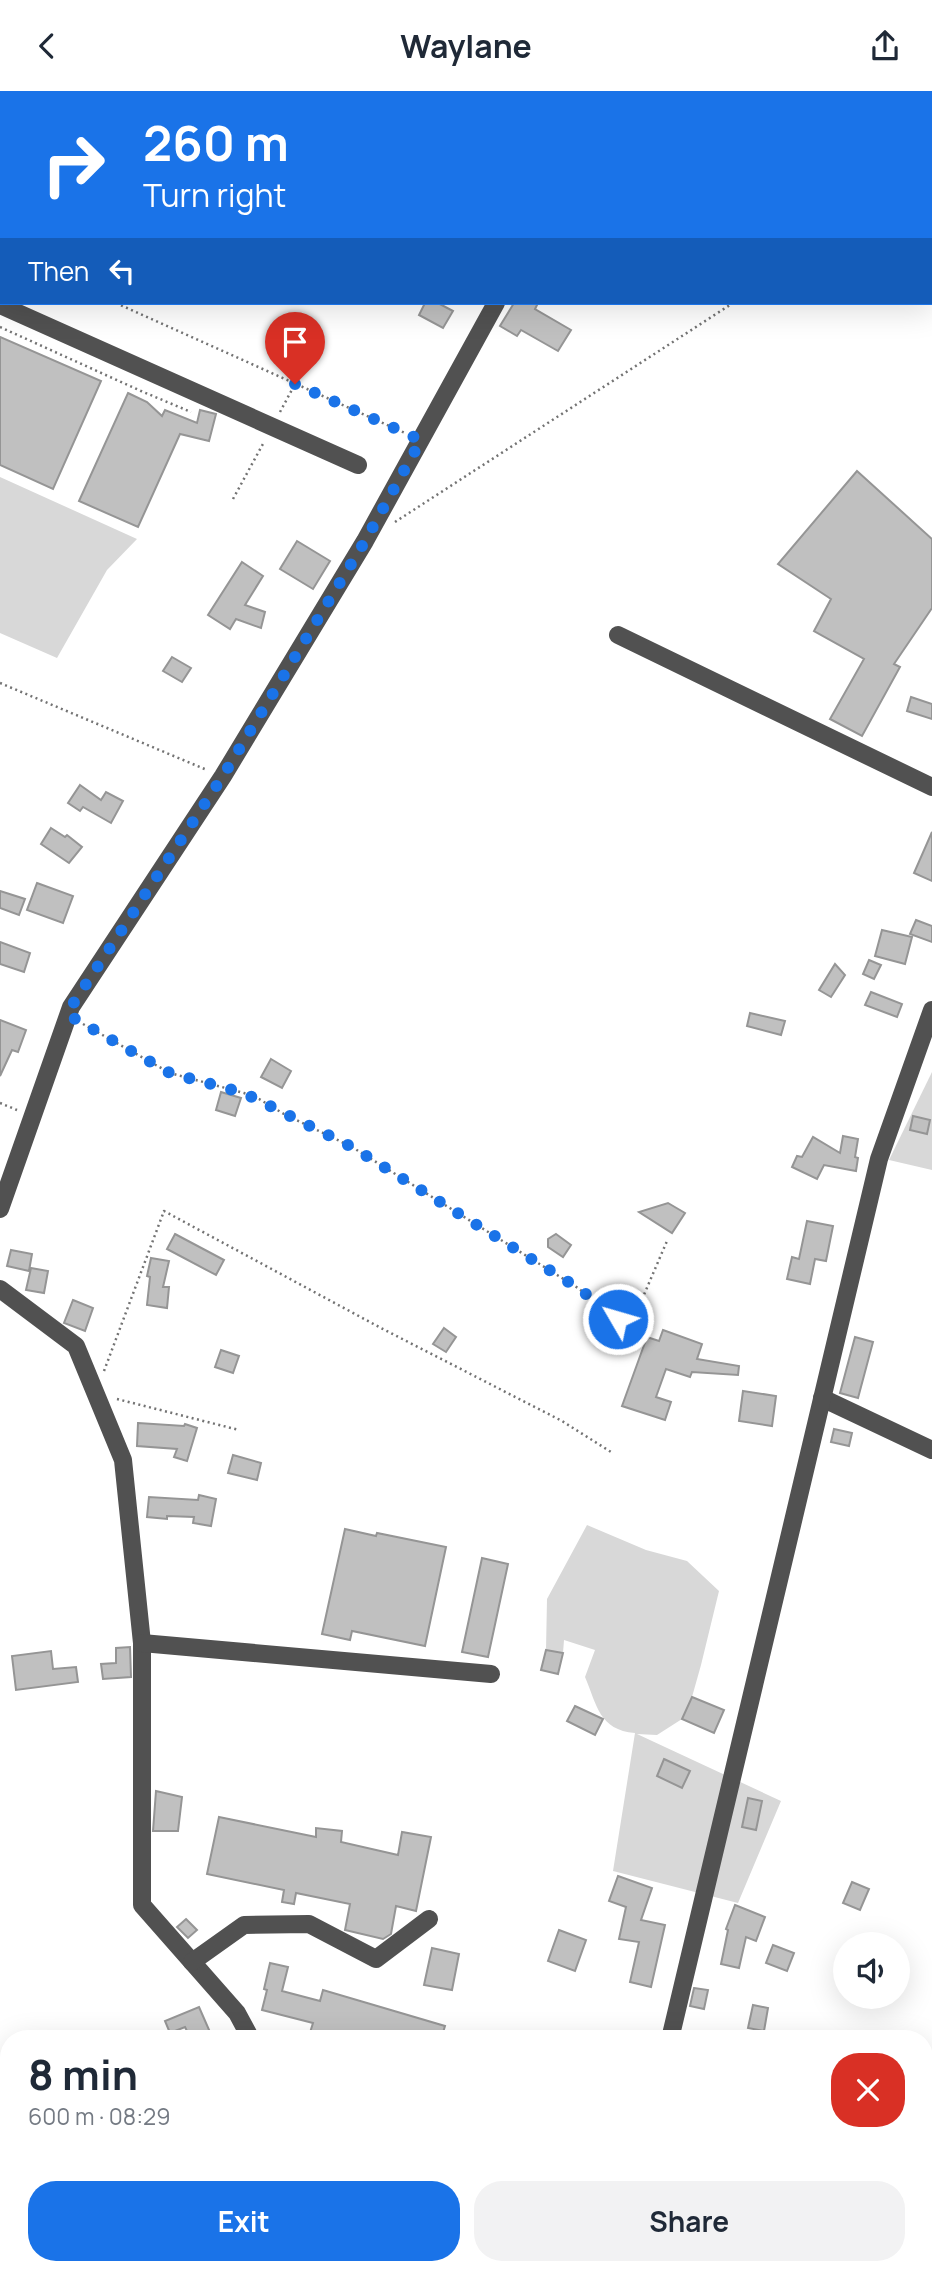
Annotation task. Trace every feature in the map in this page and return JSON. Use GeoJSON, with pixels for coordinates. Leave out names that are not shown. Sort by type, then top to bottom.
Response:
{"type":"FeatureCollection","features":[{"type":"Feature","properties":{"kind":"street"},"geometry":{"type":"LineString","coordinates":[[0,305],[358,465]]}},
{"type":"Feature","properties":{"kind":"street"},"geometry":{"type":"LineString","coordinates":[[0,1209],[71,1007],[223,776],[365,541],[495,305]]}},
{"type":"Feature","properties":{"kind":"street"},"geometry":{"type":"LineString","coordinates":[[618,635],[932,787]]}},
{"type":"Feature","properties":{"kind":"street"},"geometry":{"type":"LineString","coordinates":[[672,2030],[879,1159],[932,1010]]}},
{"type":"Feature","properties":{"kind":"street"},"geometry":{"type":"LineString","coordinates":[[0,1289],[76,1346],[123,1460],[142,1643],[142,1905],[237,2013],[246,2030]]}},
{"type":"Feature","properties":{"kind":"street"},"geometry":{"type":"LineString","coordinates":[[822,1398],[932,1450]]}},
{"type":"Feature","properties":{"kind":"street"},"geometry":{"type":"LineString","coordinates":[[142,1643],[491,1674]]}},
{"type":"Feature","properties":{"kind":"street"},"geometry":{"type":"LineString","coordinates":[[192,1962],[244,1925],[309,1924],[376,1959],[429,1919]]}},
{"type":"Feature","properties":{"kind":"path"},"geometry":{"type":"LineString","coordinates":[[120,305],[421,440]]}},
{"type":"Feature","properties":{"kind":"path"},"geometry":{"type":"LineString","coordinates":[[388,526],[730,305]]}},
{"type":"Feature","properties":{"kind":"path"},"geometry":{"type":"LineString","coordinates":[[0,327],[191,412]]}},
{"type":"Feature","properties":{"kind":"path"},"geometry":{"type":"LineString","coordinates":[[0,683],[223,776]]}},
{"type":"Feature","properties":{"kind":"path"},"geometry":{"type":"LineString","coordinates":[[68,1015],[170,1073],[244,1093],[352,1147],[578,1288],[618,1319],[631,1318],[637,1311],[667,1241]]}},
{"type":"Feature","properties":{"kind":"path"},"geometry":{"type":"LineString","coordinates":[[239,1430],[96,1393],[164,1211],[381,1328],[562,1421],[611,1452]]}},
{"type":"Feature","properties":{"kind":"shaded area"},"geometry":{"type":"Polygon","coordinates":[[[0,477],[137,539],[107,570],[57,658],[0,633],[0,477]]]}},
{"type":"Feature","properties":{"kind":"shaded area"},"geometry":{"type":"Polygon","coordinates":[[[932,1072],[932,1170],[889,1160],[932,1072]]]}},
{"type":"Feature","properties":{"kind":"shaded area"},"geometry":{"type":"Polygon","coordinates":[[[587,1525],[646,1550],[687,1561],[719,1591],[692,1697],[682,1719],[657,1735],[637,1734],[781,1801],[738,1903],[613,1871],[635,1733],[614,1727],[597,1706],[585,1677],[595,1650],[564,1640],[563,1653],[546,1650],[547,1599],[587,1525]]]}},
{"type":"Feature","properties":{"kind":"building"},"geometry":{"type":"Polygon","coordinates":[[[424,305],[442,305],[453,311],[443,328],[419,315],[424,305]]]}},
{"type":"Feature","properties":{"kind":"building"},"geometry":{"type":"Polygon","coordinates":[[[513,305],[537,305],[535,309],[571,330],[558,351],[521,330],[517,336],[500,326],[513,305]]]}},
{"type":"Feature","properties":{"kind":"building"},"geometry":{"type":"Polygon","coordinates":[[[0,337],[101,381],[53,489],[0,465],[0,337]]]}},
{"type":"Feature","properties":{"kind":"building"},"geometry":{"type":"Polygon","coordinates":[[[128,393],[147,402],[162,416],[165,410],[197,423],[200,410],[216,414],[209,441],[180,434],[138,527],[79,501],[128,393]]]}},
{"type":"Feature","properties":{"kind":"building"},"geometry":{"type":"Polygon","coordinates":[[[857,471],[932,539],[932,608],[894,664],[900,667],[862,736],[830,719],[864,659],[814,631],[831,599],[778,564],[857,471]]]}},
{"type":"Feature","properties":{"kind":"building"},"geometry":{"type":"Polygon","coordinates":[[[297,541],[330,561],[313,589],[280,569],[297,541]]]}},
{"type":"Feature","properties":{"kind":"building"},"geometry":{"type":"Polygon","coordinates":[[[242,562],[263,576],[245,605],[265,612],[261,628],[236,619],[230,629],[208,615],[242,562]]]}},
{"type":"Feature","properties":{"kind":"building"},"geometry":{"type":"Polygon","coordinates":[[[172,657],[191,668],[182,682],[163,671],[172,657]]]}},
{"type":"Feature","properties":{"kind":"building"},"geometry":{"type":"Polygon","coordinates":[[[911,697],[932,704],[932,719],[907,711],[911,697]]]}},
{"type":"Feature","properties":{"kind":"building"},"geometry":{"type":"Polygon","coordinates":[[[80,785],[101,800],[106,792],[123,801],[111,823],[83,807],[80,811],[68,803],[80,785]]]}},
{"type":"Feature","properties":{"kind":"building"},"geometry":{"type":"Polygon","coordinates":[[[51,828],[65,837],[67,835],[82,847],[69,863],[41,844],[51,828]]]}},
{"type":"Feature","properties":{"kind":"building"},"geometry":{"type":"Polygon","coordinates":[[[932,832],[932,881],[914,873],[932,832]]]}},
{"type":"Feature","properties":{"kind":"building"},"geometry":{"type":"Polygon","coordinates":[[[37,883],[73,896],[63,923],[27,910],[37,883]]]}},
{"type":"Feature","properties":{"kind":"building"},"geometry":{"type":"Polygon","coordinates":[[[0,891],[25,899],[19,915],[0,908],[0,891]]]}},
{"type":"Feature","properties":{"kind":"building"},"geometry":{"type":"Polygon","coordinates":[[[916,920],[932,926],[932,942],[910,934],[916,920]]]}},
{"type":"Feature","properties":{"kind":"building"},"geometry":{"type":"Polygon","coordinates":[[[882,930],[912,937],[905,964],[875,956],[882,930]]]}},
{"type":"Feature","properties":{"kind":"building"},"geometry":{"type":"Polygon","coordinates":[[[0,942],[30,953],[24,972],[0,964],[0,942]]]}},
{"type":"Feature","properties":{"kind":"building"},"geometry":{"type":"Polygon","coordinates":[[[869,960],[881,965],[874,979],[863,974],[869,960]]]}},
{"type":"Feature","properties":{"kind":"building"},"geometry":{"type":"Polygon","coordinates":[[[835,964],[845,975],[831,997],[819,990],[835,964]]]}},
{"type":"Feature","properties":{"kind":"building"},"geometry":{"type":"Polygon","coordinates":[[[871,992],[902,1004],[897,1017],[865,1005],[871,992]]]}},
{"type":"Feature","properties":{"kind":"building"},"geometry":{"type":"Polygon","coordinates":[[[750,1013],[785,1021],[781,1035],[747,1026],[750,1013]]]}},
{"type":"Feature","properties":{"kind":"building"},"geometry":{"type":"Polygon","coordinates":[[[0,1020],[26,1030],[18,1052],[12,1050],[0,1076],[0,1020]]]}},
{"type":"Feature","properties":{"kind":"building"},"geometry":{"type":"Polygon","coordinates":[[[271,1059],[291,1071],[282,1088],[261,1077],[271,1059]]]}},
{"type":"Feature","properties":{"kind":"building"},"geometry":{"type":"Polygon","coordinates":[[[221,1092],[241,1098],[235,1116],[216,1110],[221,1092]]]}},
{"type":"Feature","properties":{"kind":"building"},"geometry":{"type":"Polygon","coordinates":[[[913,1116],[930,1120],[927,1134],[910,1130],[913,1116]]]}},
{"type":"Feature","properties":{"kind":"building"},"geometry":{"type":"Polygon","coordinates":[[[843,1136],[858,1139],[856,1171],[824,1165],[817,1179],[792,1167],[797,1156],[802,1157],[813,1137],[840,1153],[843,1136]]]}},
{"type":"Feature","properties":{"kind":"building"},"geometry":{"type":"Polygon","coordinates":[[[668,1203],[685,1213],[672,1233],[639,1212],[668,1203]]]}},
{"type":"Feature","properties":{"kind":"building"},"geometry":{"type":"Polygon","coordinates":[[[807,1221],[833,1226],[826,1261],[815,1259],[810,1284],[787,1279],[792,1257],[799,1259],[807,1221]]]}},
{"type":"Feature","properties":{"kind":"building"},"geometry":{"type":"Polygon","coordinates":[[[175,1234],[224,1260],[216,1275],[167,1249],[175,1234]]]}},
{"type":"Feature","properties":{"kind":"building"},"geometry":{"type":"Polygon","coordinates":[[[556,1234],[571,1245],[563,1257],[548,1247],[548,1239],[556,1234]]]}},
{"type":"Feature","properties":{"kind":"building"},"geometry":{"type":"Polygon","coordinates":[[[11,1250],[32,1254],[29,1271],[7,1266],[11,1250]]]}},
{"type":"Feature","properties":{"kind":"building"},"geometry":{"type":"Polygon","coordinates":[[[151,1258],[169,1261],[163,1287],[169,1287],[167,1308],[147,1305],[150,1277],[147,1276],[151,1258]]]}},
{"type":"Feature","properties":{"kind":"building"},"geometry":{"type":"Polygon","coordinates":[[[31,1268],[48,1271],[44,1293],[26,1290],[31,1268]]]}},
{"type":"Feature","properties":{"kind":"building"},"geometry":{"type":"Polygon","coordinates":[[[73,1300],[93,1308],[85,1331],[64,1323],[73,1300]]]}},
{"type":"Feature","properties":{"kind":"building"},"geometry":{"type":"Polygon","coordinates":[[[444,1328],[456,1337],[446,1352],[433,1344],[444,1328]]]}},
{"type":"Feature","properties":{"kind":"building"},"geometry":{"type":"Polygon","coordinates":[[[663,1330],[702,1344],[697,1359],[739,1366],[738,1375],[692,1372],[690,1377],[666,1369],[656,1397],[671,1402],[665,1420],[622,1406],[647,1337],[659,1341],[663,1330]]]}},
{"type":"Feature","properties":{"kind":"building"},"geometry":{"type":"Polygon","coordinates":[[[855,1337],[873,1342],[858,1398],[840,1393],[855,1337]]]}},
{"type":"Feature","properties":{"kind":"building"},"geometry":{"type":"Polygon","coordinates":[[[221,1350],[239,1356],[233,1373],[215,1367],[221,1350]]]}},
{"type":"Feature","properties":{"kind":"building"},"geometry":{"type":"Polygon","coordinates":[[[743,1391],[776,1396],[772,1426],[739,1421],[743,1391]]]}},
{"type":"Feature","properties":{"kind":"building"},"geometry":{"type":"Polygon","coordinates":[[[138,1423],[185,1424],[197,1428],[187,1461],[174,1457],[177,1449],[137,1446],[138,1423]]]}},
{"type":"Feature","properties":{"kind":"building"},"geometry":{"type":"Polygon","coordinates":[[[834,1429],[852,1433],[849,1446],[831,1442],[834,1429]]]}},
{"type":"Feature","properties":{"kind":"building"},"geometry":{"type":"Polygon","coordinates":[[[233,1455],[261,1463],[257,1480],[228,1473],[233,1455]]]}},
{"type":"Feature","properties":{"kind":"building"},"geometry":{"type":"Polygon","coordinates":[[[199,1495],[216,1499],[211,1526],[193,1523],[194,1517],[147,1517],[149,1497],[198,1500],[199,1495]]]}},
{"type":"Feature","properties":{"kind":"building"},"geometry":{"type":"Polygon","coordinates":[[[345,1529],[446,1547],[425,1646],[352,1631],[350,1640],[322,1634],[345,1529]]]}},
{"type":"Feature","properties":{"kind":"building"},"geometry":{"type":"Polygon","coordinates":[[[482,1558],[508,1564],[488,1657],[462,1652],[482,1558]]]}},
{"type":"Feature","properties":{"kind":"building"},"geometry":{"type":"Polygon","coordinates":[[[130,1647],[131,1677],[103,1679],[101,1664],[116,1663],[116,1648],[130,1647]]]}},
{"type":"Feature","properties":{"kind":"building"},"geometry":{"type":"Polygon","coordinates":[[[546,1650],[563,1653],[558,1674],[541,1670],[546,1650]]]}},
{"type":"Feature","properties":{"kind":"building"},"geometry":{"type":"Polygon","coordinates":[[[51,1651],[53,1669],[76,1667],[78,1682],[16,1690],[12,1656],[51,1651]]]}},
{"type":"Feature","properties":{"kind":"building"},"geometry":{"type":"Polygon","coordinates":[[[692,1697],[724,1710],[714,1733],[682,1719],[692,1697]]]}},
{"type":"Feature","properties":{"kind":"building"},"geometry":{"type":"Polygon","coordinates":[[[575,1706],[603,1719],[595,1735],[567,1721],[575,1706]]]}},
{"type":"Feature","properties":{"kind":"building"},"geometry":{"type":"Polygon","coordinates":[[[664,1759],[690,1771],[682,1788],[657,1776],[664,1759]]]}},
{"type":"Feature","properties":{"kind":"building"},"geometry":{"type":"Polygon","coordinates":[[[156,1791],[182,1797],[178,1831],[153,1831],[156,1791]]]}},
{"type":"Feature","properties":{"kind":"building"},"geometry":{"type":"Polygon","coordinates":[[[748,1798],[762,1801],[756,1830],[742,1827],[748,1798]]]}},
{"type":"Feature","properties":{"kind":"building"},"geometry":{"type":"Polygon","coordinates":[[[219,1817],[316,1837],[316,1828],[342,1831],[341,1842],[398,1855],[402,1832],[431,1837],[416,1911],[396,1906],[391,1934],[383,1939],[345,1930],[350,1904],[296,1893],[294,1904],[282,1902],[284,1890],[207,1874],[219,1817]]]}},
{"type":"Feature","properties":{"kind":"building"},"geometry":{"type":"Polygon","coordinates":[[[618,1876],[652,1888],[641,1920],[665,1925],[651,1987],[630,1982],[639,1942],[619,1939],[626,1907],[609,1901],[618,1876]]]}},
{"type":"Feature","properties":{"kind":"building"},"geometry":{"type":"Polygon","coordinates":[[[852,1882],[869,1889],[860,1910],[843,1903],[852,1882]]]}},
{"type":"Feature","properties":{"kind":"building"},"geometry":{"type":"Polygon","coordinates":[[[735,1905],[765,1917],[756,1941],[746,1937],[739,1968],[721,1964],[728,1930],[726,1929],[735,1905]]]}},
{"type":"Feature","properties":{"kind":"building"},"geometry":{"type":"Polygon","coordinates":[[[186,1919],[197,1930],[188,1938],[177,1927],[186,1919]]]}},
{"type":"Feature","properties":{"kind":"building"},"geometry":{"type":"Polygon","coordinates":[[[559,1930],[586,1940],[575,1971],[548,1961],[559,1930]]]}},
{"type":"Feature","properties":{"kind":"building"},"geometry":{"type":"Polygon","coordinates":[[[773,1945],[794,1953],[787,1971],[766,1963],[773,1945]]]}},
{"type":"Feature","properties":{"kind":"building"},"geometry":{"type":"Polygon","coordinates":[[[432,1948],[459,1954],[452,1990],[424,1985],[432,1948]]]}},
{"type":"Feature","properties":{"kind":"building"},"geometry":{"type":"Polygon","coordinates":[[[270,1963],[288,1967],[282,1991],[320,2001],[323,1990],[445,2026],[444,2030],[311,2030],[313,2023],[262,2010],[267,1990],[264,1989],[270,1963]]]}},
{"type":"Feature","properties":{"kind":"building"},"geometry":{"type":"Polygon","coordinates":[[[694,1988],[708,1990],[704,2009],[690,2006],[694,1988]]]}},
{"type":"Feature","properties":{"kind":"building"},"geometry":{"type":"Polygon","coordinates":[[[753,2005],[768,2008],[764,2030],[748,2028],[753,2005]]]}},
{"type":"Feature","properties":{"kind":"building"},"geometry":{"type":"Polygon","coordinates":[[[199,2007],[209,2030],[186,2030],[185,2027],[169,2030],[165,2021],[199,2007]]]}},
{"type":"Feature","properties":{"kind":"route"},"geometry":{"type":"LineString","coordinates":[[295,384],[421,440],[365,541],[223,776],[68,1015],[170,1073],[244,1093],[352,1147],[578,1288],[618,1319]]}}]}
